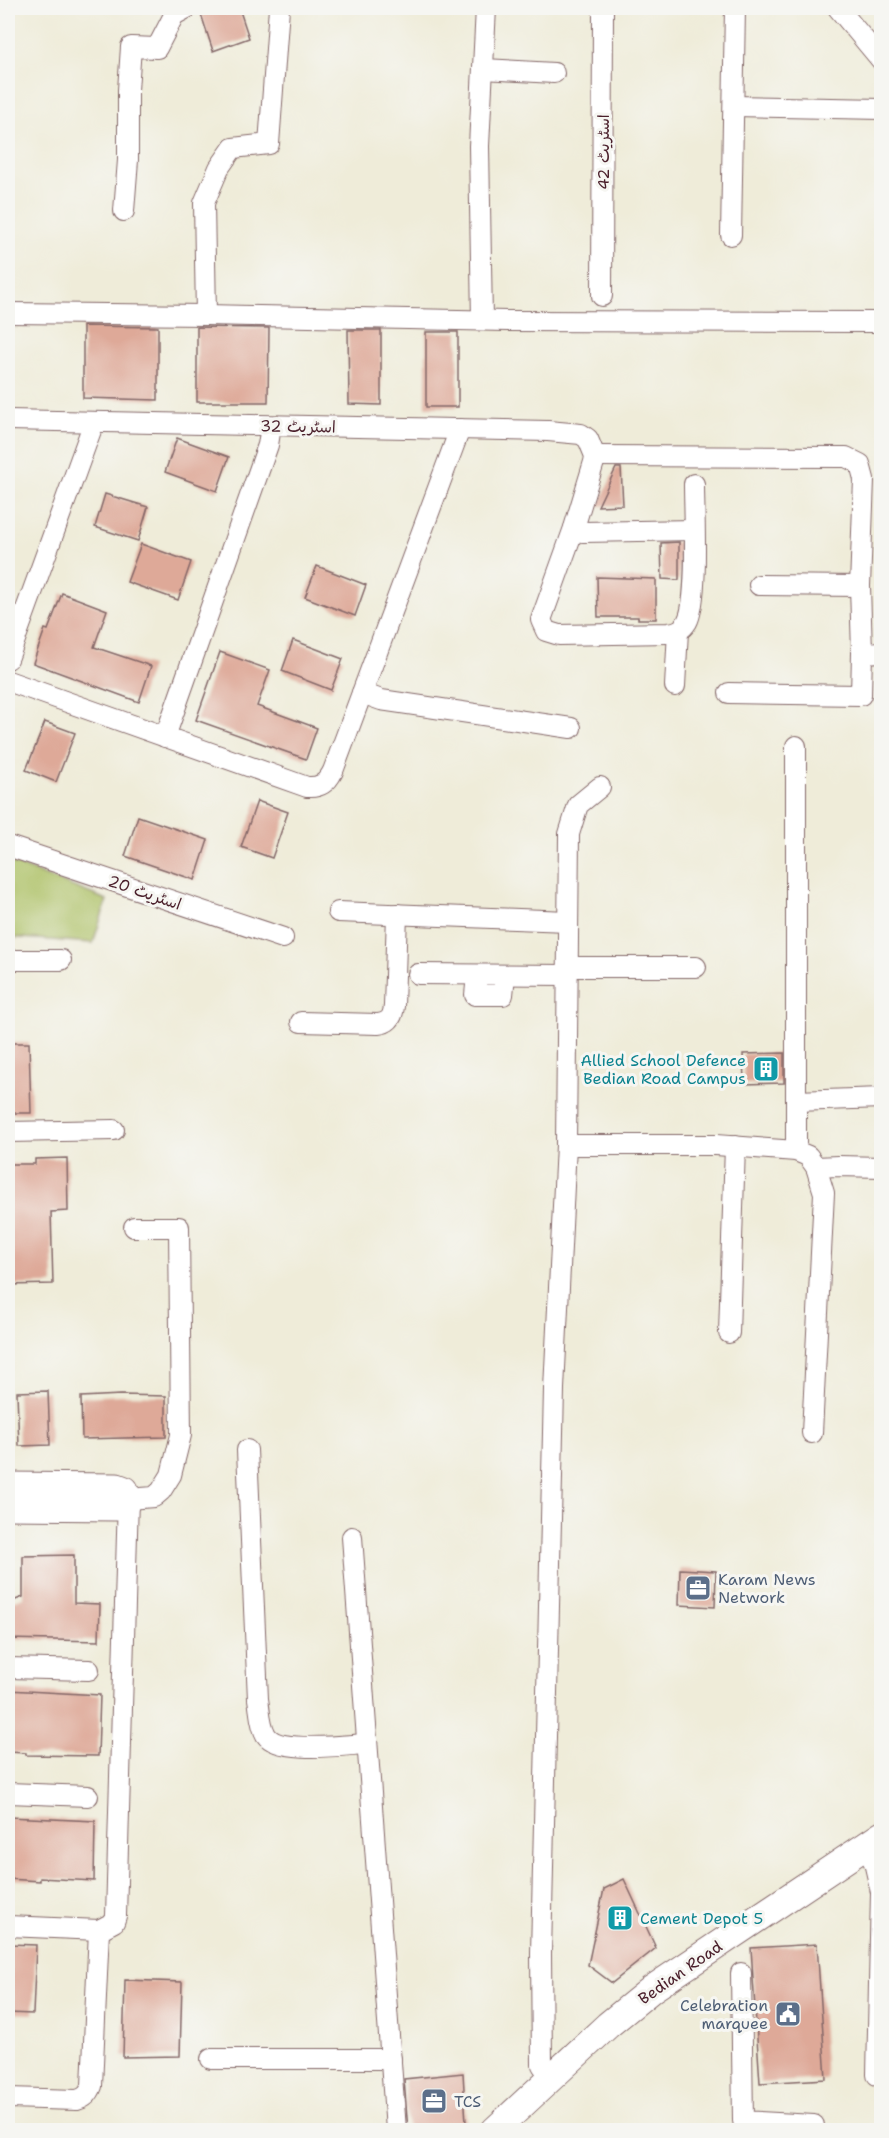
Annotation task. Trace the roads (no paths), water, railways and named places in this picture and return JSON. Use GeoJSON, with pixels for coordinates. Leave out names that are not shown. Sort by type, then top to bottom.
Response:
{"type":"FeatureCollection","features":[{"type":"Feature","properties":{"kind":"main road"},"geometry":{"type":"LineString","coordinates":[[8,1486],[117,1487],[125,1490],[128,1499],[124,1506],[119,1507],[8,1506]]}},
{"type":"Feature","properties":{"kind":"main road","name":"Bedian Road"},"geometry":{"type":"LineString","coordinates":[[495,2130],[651,1989],[873,1840]]}},
{"type":"Feature","properties":{"kind":"street"},"geometry":{"type":"LineString","coordinates":[[123,212],[128,160],[130,47],[157,48],[174,15],[188,8]]}},
{"type":"Feature","properties":{"kind":"street"},"geometry":{"type":"LineString","coordinates":[[206,315],[204,203],[219,168],[233,148],[269,144],[279,8]]}},
{"type":"Feature","properties":{"kind":"street"},"geometry":{"type":"LineString","coordinates":[[482,320],[478,146],[486,8]]}},
{"type":"Feature","properties":{"kind":"street","name":"اسٹریٹ 42"},"geometry":{"type":"LineString","coordinates":[[603,8],[603,296]]}},
{"type":"Feature","properties":{"kind":"street"},"geometry":{"type":"LineString","coordinates":[[731,235],[735,8]]}},
{"type":"Feature","properties":{"kind":"street"},"geometry":{"type":"LineString","coordinates":[[838,8],[882,61]]}},
{"type":"Feature","properties":{"kind":"street"},"geometry":{"type":"LineString","coordinates":[[484,69],[554,73]]}},
{"type":"Feature","properties":{"kind":"street"},"geometry":{"type":"LineString","coordinates":[[734,106],[882,109]]}},
{"type":"Feature","properties":{"kind":"street"},"geometry":{"type":"LineString","coordinates":[[8,313],[482,320],[882,322]]}},
{"type":"Feature","properties":{"kind":"street","name":"اسٹریٹ 32"},"geometry":{"type":"LineString","coordinates":[[8,420],[548,431],[581,434],[591,448],[846,457],[860,464],[864,478],[860,586]]}},
{"type":"Feature","properties":{"kind":"street"},"geometry":{"type":"LineString","coordinates":[[8,659],[94,422]]}},
{"type":"Feature","properties":{"kind":"street"},"geometry":{"type":"LineString","coordinates":[[165,737],[268,445],[270,426]]}},
{"type":"Feature","properties":{"kind":"street"},"geometry":{"type":"LineString","coordinates":[[8,681],[307,787],[316,788],[329,778],[460,429]]}},
{"type":"Feature","properties":{"kind":"street"},"geometry":{"type":"LineString","coordinates":[[591,448],[590,479],[543,614],[542,626],[546,631],[559,635],[678,632]]}},
{"type":"Feature","properties":{"kind":"street"},"geometry":{"type":"LineString","coordinates":[[675,686],[678,632],[686,624],[691,613],[694,484]]}},
{"type":"Feature","properties":{"kind":"street"},"geometry":{"type":"LineString","coordinates":[[574,528],[583,532],[694,530]]}},
{"type":"Feature","properties":{"kind":"street"},"geometry":{"type":"LineString","coordinates":[[729,693],[861,694],[872,653],[860,586],[759,585]]}},
{"type":"Feature","properties":{"kind":"street"},"geometry":{"type":"LineString","coordinates":[[362,693],[381,700],[571,728]]}},
{"type":"Feature","properties":{"kind":"street"},"geometry":{"type":"LineString","coordinates":[[796,746],[796,1151]]}},
{"type":"Feature","properties":{"kind":"street"},"geometry":{"type":"LineString","coordinates":[[551,2077],[542,2065],[541,1954],[554,1389],[566,1145],[569,834],[578,805],[600,788]]}},
{"type":"Feature","properties":{"kind":"street","name":"اسٹریٹ 20"},"geometry":{"type":"LineString","coordinates":[[8,846],[283,938]]}},
{"type":"Feature","properties":{"kind":"street"},"geometry":{"type":"LineString","coordinates":[[338,912],[568,921]]}},
{"type":"Feature","properties":{"kind":"street"},"geometry":{"type":"LineString","coordinates":[[301,1022],[378,1024],[391,1018],[394,1006],[396,914]]}},
{"type":"Feature","properties":{"kind":"street"},"geometry":{"type":"LineString","coordinates":[[8,960],[61,960]]}},
{"type":"Feature","properties":{"kind":"street"},"geometry":{"type":"LineString","coordinates":[[418,974],[477,975],[475,995],[503,995],[505,975],[696,967]]}},
{"type":"Feature","properties":{"kind":"street"},"geometry":{"type":"LineString","coordinates":[[796,1101],[882,1098]]}},
{"type":"Feature","properties":{"kind":"street"},"geometry":{"type":"LineString","coordinates":[[8,1132],[114,1131]]}},
{"type":"Feature","properties":{"kind":"street"},"geometry":{"type":"LineString","coordinates":[[566,1145],[735,1146],[796,1151],[808,1156],[816,1167],[824,1193],[812,1433]]}},
{"type":"Feature","properties":{"kind":"street"},"geometry":{"type":"LineString","coordinates":[[729,1333],[735,1146]]}},
{"type":"Feature","properties":{"kind":"street"},"geometry":{"type":"LineString","coordinates":[[816,1167],[882,1167]]}},
{"type":"Feature","properties":{"kind":"street"},"geometry":{"type":"LineString","coordinates":[[8,1926],[99,1930],[114,1922],[116,1916],[128,1499],[151,1497],[161,1491],[171,1475],[181,1435],[179,1227],[134,1227]]}},
{"type":"Feature","properties":{"kind":"street"},"geometry":{"type":"LineString","coordinates":[[247,1450],[258,1699],[262,1725],[267,1737],[277,1744],[366,1744]]}},
{"type":"Feature","properties":{"kind":"street"},"geometry":{"type":"LineString","coordinates":[[352,1537],[396,2130]]}},
{"type":"Feature","properties":{"kind":"street"},"geometry":{"type":"LineString","coordinates":[[8,1668],[89,1670]]}},
{"type":"Feature","properties":{"kind":"street"},"geometry":{"type":"LineString","coordinates":[[8,1793],[88,1796]]}},
{"type":"Feature","properties":{"kind":"street"},"geometry":{"type":"LineString","coordinates":[[873,1840],[874,1862],[881,1892],[877,2075]]}},
{"type":"Feature","properties":{"kind":"street"},"geometry":{"type":"LineString","coordinates":[[8,2098],[77,2100],[87,2096],[90,2092],[99,1930]]}},
{"type":"Feature","properties":{"kind":"street"},"geometry":{"type":"LineString","coordinates":[[741,1973],[743,2121],[814,2125],[814,2130]]}},
{"type":"Feature","properties":{"kind":"street"},"geometry":{"type":"LineString","coordinates":[[210,2058],[391,2059]]}},
{"type":"Feature","properties":{"kind":"place","name":"Allied School Defence Bedian Road Campus"},"geometry":{"type":"Point","coordinates":[766,1069]}},
{"type":"Feature","properties":{"kind":"place","name":"Karam News Network"},"geometry":{"type":"Point","coordinates":[698,1588]}},
{"type":"Feature","properties":{"kind":"place","name":"Cement Depot 5"},"geometry":{"type":"Point","coordinates":[620,1918]}},
{"type":"Feature","properties":{"kind":"place","name":"Celebration marquee"},"geometry":{"type":"Point","coordinates":[788,2014]}},
{"type":"Feature","properties":{"kind":"place","name":"TCS"},"geometry":{"type":"Point","coordinates":[434,2101]}}]}
